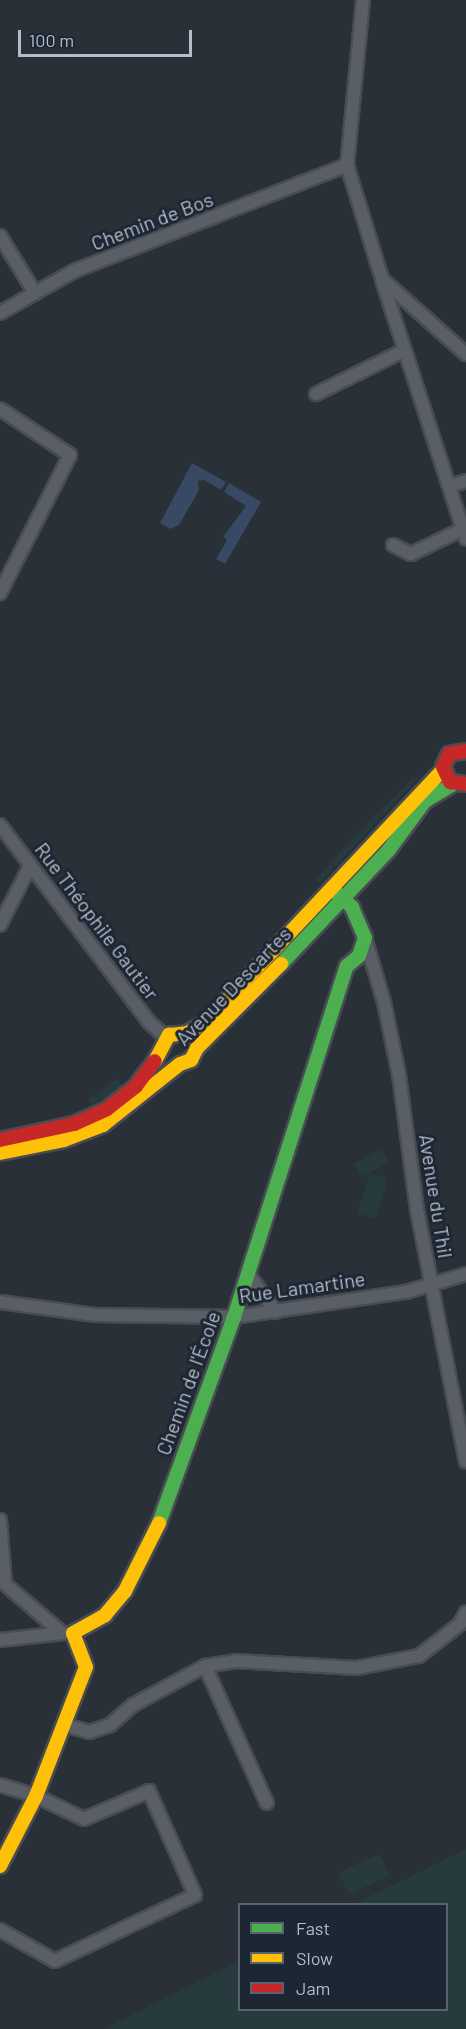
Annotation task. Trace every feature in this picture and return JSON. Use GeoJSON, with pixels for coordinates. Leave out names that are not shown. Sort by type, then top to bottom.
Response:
{"type":"FeatureCollection","features":[{"type":"Feature","properties":{"kind":"main road","name":"Avenue Descartes"},"geometry":{"type":"LineString","coordinates":[[0,1153],[64,1140],[103,1125],[180,1064],[191,1060],[197,1048],[338,895],[443,770],[449,754],[466,751]]}},
{"type":"Feature","properties":{"kind":"main road"},"geometry":{"type":"LineString","coordinates":[[443,770],[460,784]]}},
{"type":"Feature","properties":{"kind":"main road","name":"Avenue Descartes"},"geometry":{"type":"LineString","coordinates":[[0,1140],[74,1124],[107,1109],[136,1086],[176,1032],[187,1033],[206,1022],[401,835],[425,801],[460,784]]}},
{"type":"Feature","properties":{"kind":"main road"},"geometry":{"type":"LineString","coordinates":[[338,895],[352,907],[366,938]]}},
{"type":"Feature","properties":{"kind":"main road","name":"Chemin de l'École"},"geometry":{"type":"LineString","coordinates":[[67,1633],[105,1615],[125,1591],[155,1534],[234,1317],[348,966],[359,956],[366,938]]}},
{"type":"Feature","properties":{"kind":"main road"},"geometry":{"type":"LineString","coordinates":[[187,1033],[197,1048]]}},
{"type":"Feature","properties":{"kind":"main road"},"geometry":{"type":"LineString","coordinates":[[165,1044],[171,1061],[180,1064]]}},
{"type":"Feature","properties":{"kind":"main road"},"geometry":{"type":"LineString","coordinates":[[0,1866],[36,1796],[86,1667],[67,1633]]}},
{"type":"Feature","properties":{"kind":"street"},"geometry":{"type":"LineString","coordinates":[[363,0],[347,165],[465,534],[411,554],[393,545]]}},
{"type":"Feature","properties":{"kind":"street","name":"Chemin de Bos"},"geometry":{"type":"LineString","coordinates":[[35,293],[74,272],[347,165]]}},
{"type":"Feature","properties":{"kind":"street"},"geometry":{"type":"LineString","coordinates":[[0,236],[35,293],[0,313]]}},
{"type":"Feature","properties":{"kind":"street"},"geometry":{"type":"LineString","coordinates":[[382,279],[466,354]]}},
{"type":"Feature","properties":{"kind":"street"},"geometry":{"type":"LineString","coordinates":[[316,394],[405,350]]}},
{"type":"Feature","properties":{"kind":"street"},"geometry":{"type":"LineString","coordinates":[[0,409],[70,455],[0,593]]}},
{"type":"Feature","properties":{"kind":"street"},"geometry":{"type":"LineString","coordinates":[[450,486],[466,481]]}},
{"type":"Feature","properties":{"kind":"street","name":"Rue Théophile Gautier"},"geometry":{"type":"LineString","coordinates":[[0,825],[165,1044]]}},
{"type":"Feature","properties":{"kind":"street"},"geometry":{"type":"LineString","coordinates":[[0,925],[30,866]]}},
{"type":"Feature","properties":{"kind":"street","name":"Avenue du Thil"},"geometry":{"type":"LineString","coordinates":[[366,938],[384,1002],[399,1075],[430,1287],[466,1461]]}},
{"type":"Feature","properties":{"kind":"street"},"geometry":{"type":"LineString","coordinates":[[248,1274],[276,1312]]}},
{"type":"Feature","properties":{"kind":"street","name":"Rue Lamartine"},"geometry":{"type":"LineString","coordinates":[[0,1302],[95,1315],[234,1317],[430,1287],[466,1275]]}},
{"type":"Feature","properties":{"kind":"street"},"geometry":{"type":"LineString","coordinates":[[0,1520],[5,1584],[67,1633]]}},
{"type":"Feature","properties":{"kind":"street"},"geometry":{"type":"LineString","coordinates":[[65,1725],[89,1732],[110,1725],[134,1705],[205,1666],[235,1661],[357,1668],[419,1656],[460,1624],[466,1612]]}},
{"type":"Feature","properties":{"kind":"street"},"geometry":{"type":"LineString","coordinates":[[0,1640],[67,1633]]}},
{"type":"Feature","properties":{"kind":"street"},"geometry":{"type":"LineString","coordinates":[[205,1666],[267,1803]]}},
{"type":"Feature","properties":{"kind":"street"},"geometry":{"type":"LineString","coordinates":[[0,1785],[36,1796],[84,1819],[149,1791],[195,1895],[55,1960],[0,1930]]}},
{"type":"Feature","properties":{"kind":"green space"},"geometry":{"type":"Polygon","coordinates":[[[420,776],[319,884],[316,879],[346,845],[413,777],[420,776]]]}},
{"type":"Feature","properties":{"kind":"green space"},"geometry":{"type":"Polygon","coordinates":[[[117,1078],[124,1087],[92,1105],[88,1100],[117,1078]]]}},
{"type":"Feature","properties":{"kind":"green space"},"geometry":{"type":"Polygon","coordinates":[[[382,1149],[389,1162],[362,1177],[355,1164],[382,1149]]]}},
{"type":"Feature","properties":{"kind":"green space"},"geometry":{"type":"Polygon","coordinates":[[[370,1173],[388,1179],[375,1219],[357,1213],[370,1173]]]}},
{"type":"Feature","properties":{"kind":"green space"},"geometry":{"type":"Polygon","coordinates":[[[466,1849],[466,2029],[104,2029],[238,1962],[238,2011],[448,2011],[448,1903],[356,1903],[466,1849]]]}},
{"type":"Feature","properties":{"kind":"green space"},"geometry":{"type":"Polygon","coordinates":[[[380,1854],[390,1876],[349,1894],[339,1872],[380,1854]]]}},
{"type":"Feature","properties":{"kind":"water"},"geometry":{"type":"Polygon","coordinates":[[[192,463],[226,482],[221,490],[204,480],[198,481],[199,490],[179,525],[170,529],[160,523],[192,463]]]}},
{"type":"Feature","properties":{"kind":"water"},"geometry":{"type":"Polygon","coordinates":[[[229,483],[261,502],[225,564],[216,559],[227,540],[223,537],[246,506],[224,492],[229,483]]]}},
{"type":"Feature","properties":{"kind":"traffic: fast"},"geometry":{"type":"LineString","coordinates":[[281,964],[388,851],[425,801],[453,784]]}},
{"type":"Feature","properties":{"kind":"traffic: fast"},"geometry":{"type":"LineString","coordinates":[[159,1523],[234,1317],[347,966],[359,956],[365,938],[352,907],[333,890]]}},
{"type":"Feature","properties":{"kind":"traffic: slow"},"geometry":{"type":"LineString","coordinates":[[155,1061],[169,1035],[187,1033],[206,1022],[443,770]]}},
{"type":"Feature","properties":{"kind":"traffic: slow"},"geometry":{"type":"LineString","coordinates":[[0,1153],[64,1140],[103,1125],[180,1064],[191,1060],[197,1048],[281,964]]}},
{"type":"Feature","properties":{"kind":"traffic: slow"},"geometry":{"type":"LineString","coordinates":[[0,1866],[36,1796],[86,1667],[73,1633],[105,1615],[125,1591],[159,1523]]}},
{"type":"Feature","properties":{"kind":"traffic: jam"},"geometry":{"type":"LineString","coordinates":[[466,751],[449,754],[443,767],[450,782],[466,784]]}},
{"type":"Feature","properties":{"kind":"traffic: jam"},"geometry":{"type":"LineString","coordinates":[[0,1140],[74,1124],[107,1109],[136,1086],[155,1061]]}}]}
